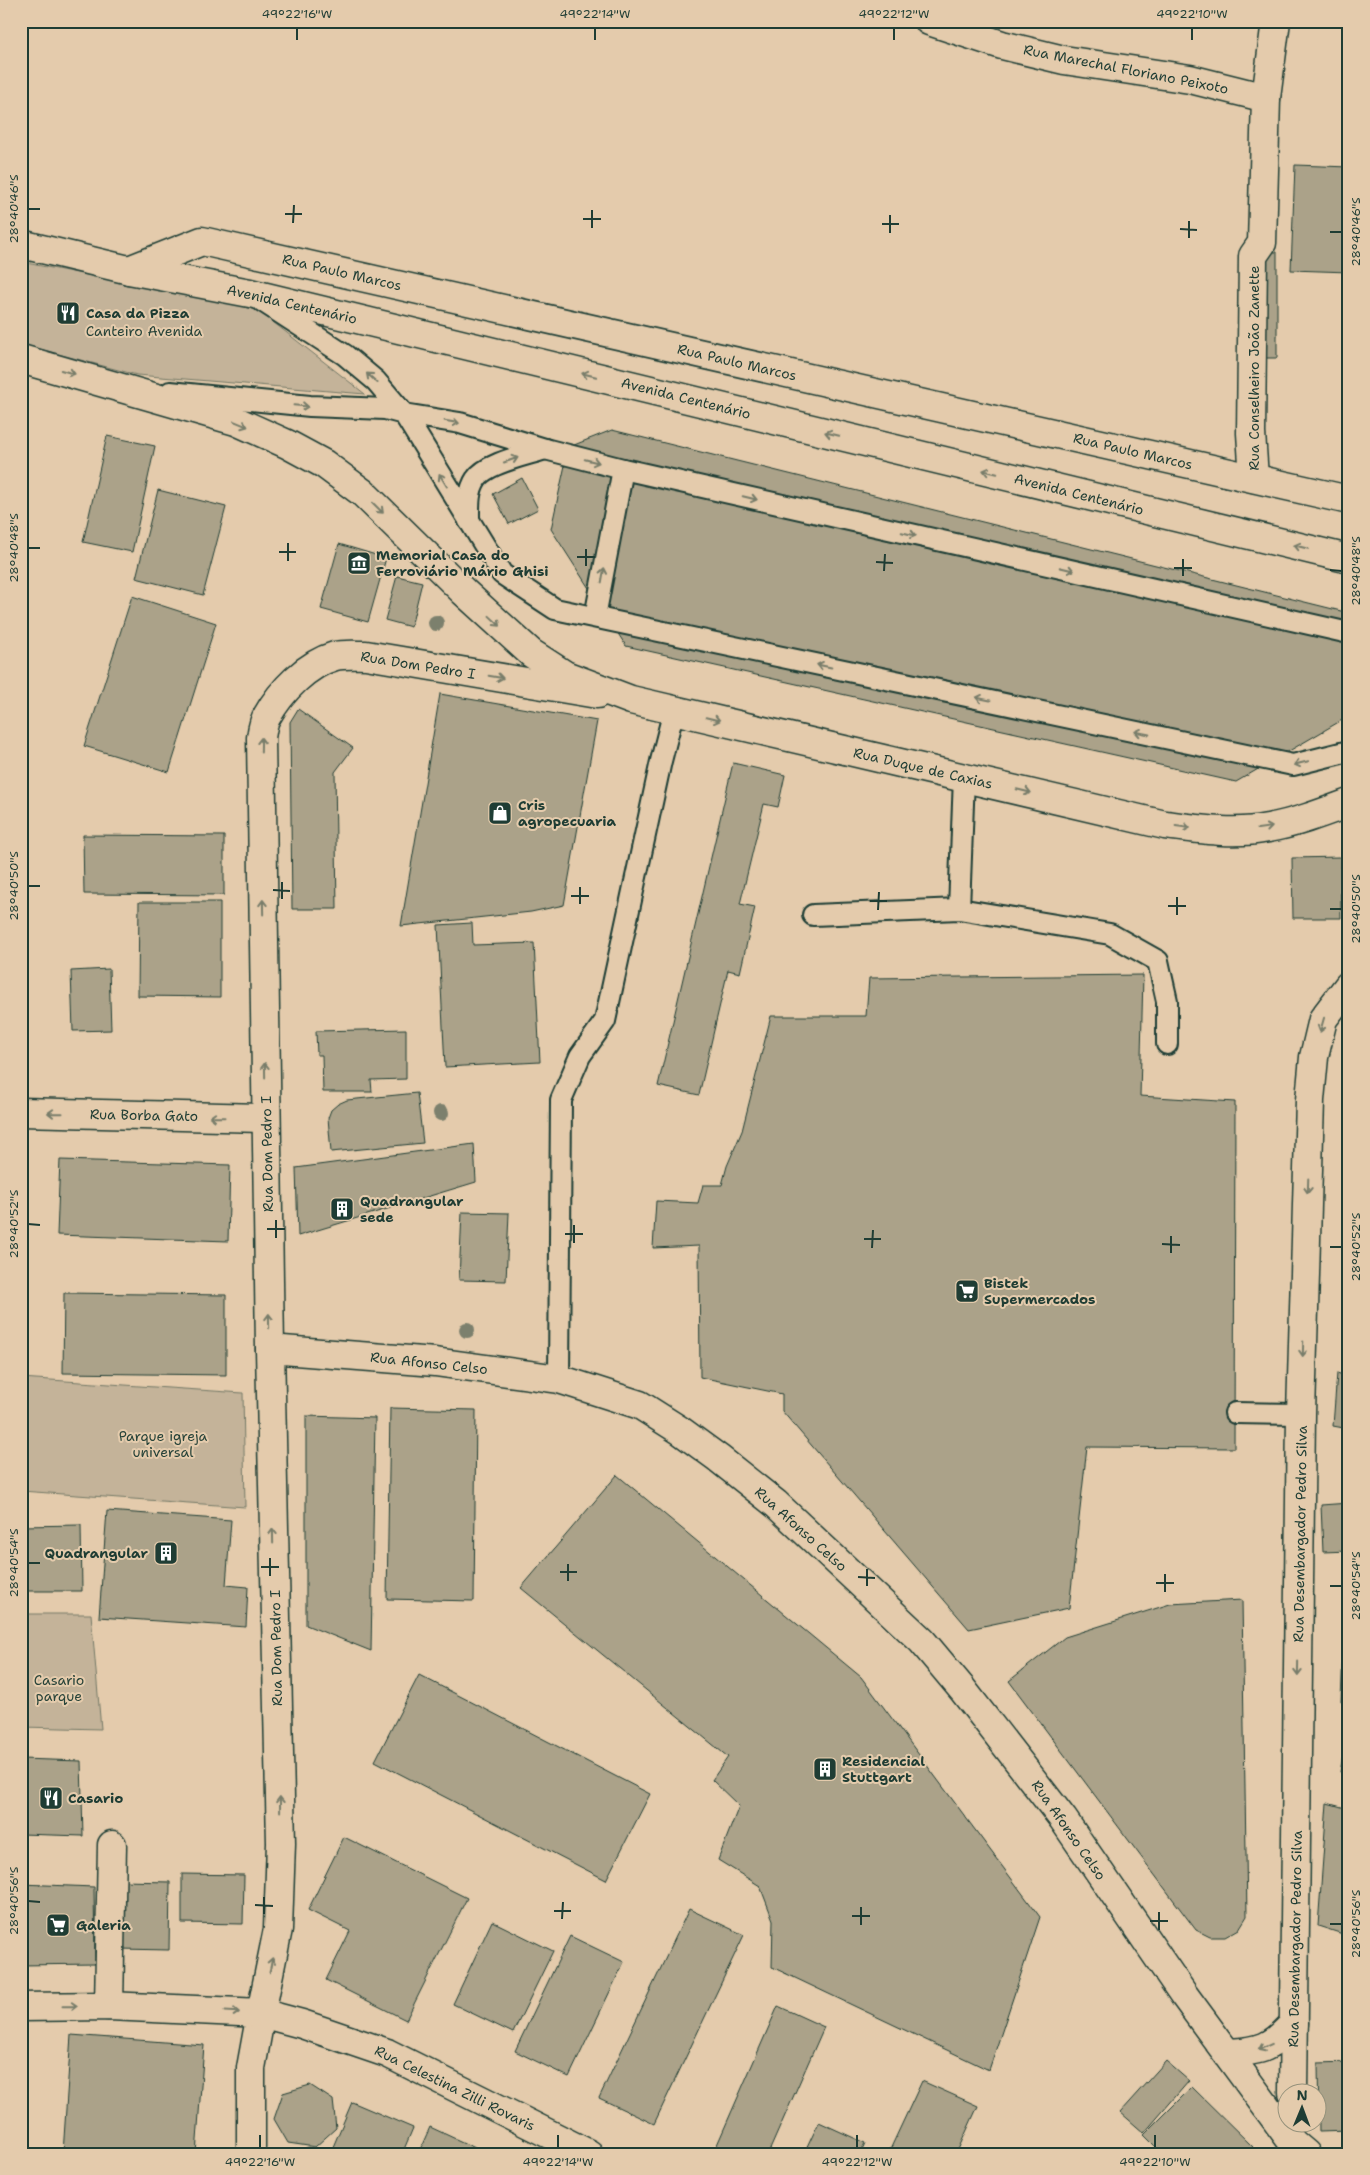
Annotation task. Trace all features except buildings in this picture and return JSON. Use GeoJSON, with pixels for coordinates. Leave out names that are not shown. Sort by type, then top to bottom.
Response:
{"type":"FeatureCollection","features":[{"type":"Feature","properties":{"kind":"street","name":"Rua Marechal Floriano Peixoto"},"geometry":{"type":"LineString","coordinates":[[929,21],[1002,45],[1064,60],[1190,79],[1266,98]]}},
{"type":"Feature","properties":{"kind":"street","name":"Rua Conselheiro João Zanette"},"geometry":{"type":"LineString","coordinates":[[1254,478],[1251,433],[1253,256],[1262,243],[1266,98],[1276,21]]}},
{"type":"Feature","properties":{"kind":"street","name":"Rua Paulo Marcos"},"geometry":{"type":"LineString","coordinates":[[129,270],[202,241],[1349,500]]}},
{"type":"Feature","properties":{"kind":"street","name":"Avenida Centenário"},"geometry":{"type":"LineString","coordinates":[[21,244],[129,270],[250,293],[1349,559]]}},
{"type":"Feature","properties":{"kind":"street"},"geometry":{"type":"LineString","coordinates":[[21,359],[236,422],[288,444],[324,464],[363,493],[464,592],[531,653],[565,674],[631,700]]}},
{"type":"Feature","properties":{"kind":"street","name":"Rua Dom Pedro I"},"geometry":{"type":"LineString","coordinates":[[251,2154],[251,2068],[278,1929],[281,1843],[266,1118],[261,738],[266,718],[284,690],[296,679],[335,656],[366,655],[631,700]]}},
{"type":"Feature","properties":{"kind":"street","name":"Rua Duque de Caxias"},"geometry":{"type":"LineString","coordinates":[[631,700],[1164,824],[1216,832],[1267,829],[1311,817],[1349,803]]}},
{"type":"Feature","properties":{"kind":"street","name":"Rua Desembargador Pedro Silva"},"geometry":{"type":"LineString","coordinates":[[1294,2082],[1302,1414],[1310,1100],[1314,1057],[1323,1018],[1349,986]]}},
{"type":"Feature","properties":{"kind":"street","name":"Rua Borba Gato"},"geometry":{"type":"LineString","coordinates":[[21,1112],[266,1118]]}},
{"type":"Feature","properties":{"kind":"street","name":"Rua Afonso Celso"},"geometry":{"type":"LineString","coordinates":[[270,1349],[435,1362],[559,1379],[640,1405],[681,1431],[776,1504],[922,1642],[1007,1745],[1063,1819],[1184,1995],[1296,2143]]}},
{"type":"Feature","properties":{"kind":"street"},"geometry":{"type":"LineString","coordinates":[[109,2006],[112,1845]]}},
{"type":"Feature","properties":{"kind":"street","name":"Rua Celestina Zilli Rovaris"},"geometry":{"type":"LineString","coordinates":[[21,2007],[109,2006],[261,2013],[302,2024],[387,2053],[590,2154]]}},
{"type":"Feature","properties":{"kind":"street"},"geometry":{"type":"LineString","coordinates":[[1228,2053],[1255,2051],[1266,2048],[1280,2039],[1294,2023]]}},
{"type":"Feature","properties":{"kind":"lane"},"geometry":{"type":"LineString","coordinates":[[250,293],[345,354],[376,381],[404,414],[502,574],[555,609],[1293,765],[1349,751]]}},
{"type":"Feature","properties":{"kind":"lane"},"geometry":{"type":"LineString","coordinates":[[114,385],[216,398],[310,406],[385,409],[460,423],[545,449],[623,469],[1349,633]]}},
{"type":"Feature","properties":{"kind":"lane"},"geometry":{"type":"LineString","coordinates":[[469,521],[470,497],[476,478],[488,468],[545,449]]}},
{"type":"Feature","properties":{"kind":"lane"},"geometry":{"type":"LineString","coordinates":[[596,617],[623,469]]}},
{"type":"Feature","properties":{"kind":"lane"},"geometry":{"type":"LineString","coordinates":[[559,1379],[561,1100],[580,1056],[605,1021],[661,761],[674,710]]}},
{"type":"Feature","properties":{"kind":"lane"},"geometry":{"type":"LineString","coordinates":[[959,909],[964,777]]}},
{"type":"Feature","properties":{"kind":"lane"},"geometry":{"type":"LineString","coordinates":[[813,915],[959,909],[1110,934],[1158,961],[1167,1001],[1167,1044]]}},
{"type":"Feature","properties":{"kind":"lane"},"geometry":{"type":"LineString","coordinates":[[1235,1413],[1302,1414]]}},
{"type":"Feature","properties":{"kind":"green space","name":"Canteiro Avenida"},"geometry":{"type":"Polygon","coordinates":[[[21,262],[255,308],[365,394],[137,375],[21,344],[21,262]]]}},
{"type":"Feature","properties":{"kind":"green space","name":"Parque igreja universal"},"geometry":{"type":"Polygon","coordinates":[[[21,1378],[243,1393],[245,1507],[21,1491],[21,1378]]]}},
{"type":"Feature","properties":{"kind":"green space","name":"Casario parque"},"geometry":{"type":"Polygon","coordinates":[[[21,1614],[91,1614],[101,1729],[21,1727],[21,1614]]]}},
{"type":"Feature","properties":{"kind":"place","name":"Casa da Pizza"},"geometry":{"type":"Point","coordinates":[68,313]}},
{"type":"Feature","properties":{"kind":"place","name":"Memorial Casa do Ferroviário Mário Ghisi"},"geometry":{"type":"Point","coordinates":[359,563]}},
{"type":"Feature","properties":{"kind":"place","name":"Cris agropecuaria"},"geometry":{"type":"Point","coordinates":[500,813]}},
{"type":"Feature","properties":{"kind":"place","name":"Quadrangular sede"},"geometry":{"type":"Point","coordinates":[342,1209]}},
{"type":"Feature","properties":{"kind":"place","name":"Bistek Supermercados"},"geometry":{"type":"Point","coordinates":[967,1291]}},
{"type":"Feature","properties":{"kind":"place","name":"Quadrangular"},"geometry":{"type":"Point","coordinates":[166,1553]}},
{"type":"Feature","properties":{"kind":"place","name":"Residencial Stuttgart"},"geometry":{"type":"Point","coordinates":[825,1769]}},
{"type":"Feature","properties":{"kind":"place","name":"Casario"},"geometry":{"type":"Point","coordinates":[51,1798]}},
{"type":"Feature","properties":{"kind":"place","name":"Galeria"},"geometry":{"type":"Point","coordinates":[58,1925]}}]}
